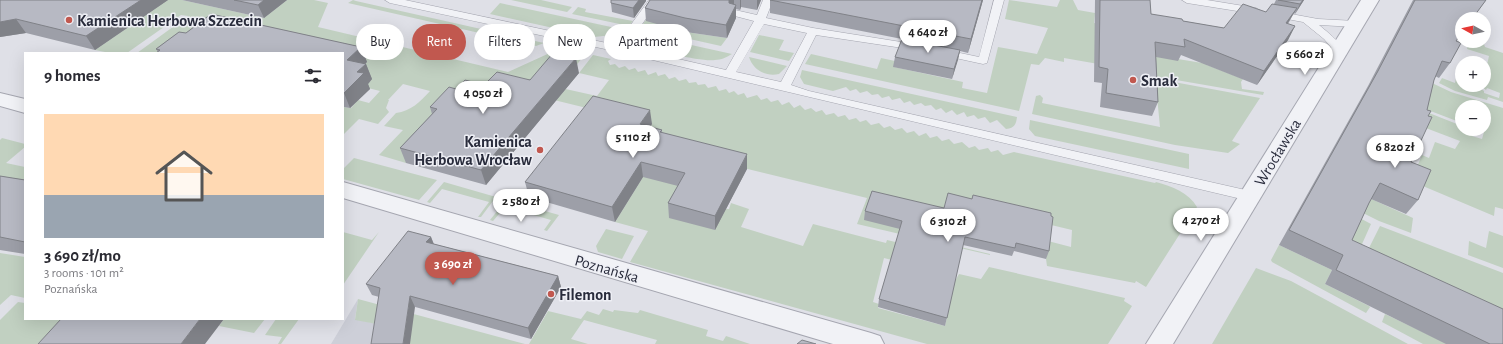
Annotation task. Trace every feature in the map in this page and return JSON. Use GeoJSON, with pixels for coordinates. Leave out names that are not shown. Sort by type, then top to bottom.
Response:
{"type":"FeatureCollection","features":[{"type":"Feature","properties":{"kind":"street","name":"Wrocławska"},"geometry":{"type":"LineString","coordinates":[[1159,344],[1370,0]]}},
{"type":"Feature","properties":{"kind":"street"},"geometry":{"type":"LineString","coordinates":[[2,102],[24,106]]}},
{"type":"Feature","properties":{"kind":"street","name":"Poznańska"},"geometry":{"type":"LineString","coordinates":[[344,190],[871,344]]}},
{"type":"Feature","properties":{"kind":"lane"},"geometry":{"type":"LineString","coordinates":[[390,0],[604,46]]}},
{"type":"Feature","properties":{"kind":"lane"},"geometry":{"type":"LineString","coordinates":[[637,24],[654,0]]}},
{"type":"Feature","properties":{"kind":"lane"},"geometry":{"type":"LineString","coordinates":[[729,74],[759,20],[768,0]]}},
{"type":"Feature","properties":{"kind":"lane"},"geometry":{"type":"LineString","coordinates":[[735,12],[759,20],[813,31],[876,39],[984,61],[999,0]]}},
{"type":"Feature","properties":{"kind":"lane"},"geometry":{"type":"LineString","coordinates":[[1186,0],[1306,20],[1335,24],[1356,24]]}},
{"type":"Feature","properties":{"kind":"lane"},"geometry":{"type":"LineString","coordinates":[[1306,20],[1328,37],[1339,50]]}},
{"type":"Feature","properties":{"kind":"lane"},"geometry":{"type":"LineString","coordinates":[[784,87],[813,31]]}},
{"type":"Feature","properties":{"kind":"lane"},"geometry":{"type":"LineString","coordinates":[[667,60],[784,87],[807,94],[1250,196]]}},
{"type":"Feature","properties":{"kind":"shaded area"},"geometry":{"type":"Polygon","coordinates":[[[358,299],[355,319],[382,325],[410,344],[331,344],[358,299]]]}},
{"type":"Feature","properties":{"kind":"green space"},"geometry":{"type":"Polygon","coordinates":[[[113,0],[182,0],[264,18],[287,0],[314,0],[328,3],[318,27],[356,36],[356,58],[344,53],[344,52],[138,52],[188,16],[181,15],[128,52],[105,52],[95,50],[154,9],[113,0]]]}},
{"type":"Feature","properties":{"kind":"green space"},"geometry":{"type":"Polygon","coordinates":[[[353,0],[459,24],[440,24],[348,3],[353,0]]]}},
{"type":"Feature","properties":{"kind":"green space"},"geometry":{"type":"Polygon","coordinates":[[[511,0],[541,0],[572,7],[567,12],[511,0]]]}},
{"type":"Feature","properties":{"kind":"green space"},"geometry":{"type":"Polygon","coordinates":[[[1009,0],[1057,7],[1060,0],[1073,0],[1078,10],[1095,13],[1094,23],[1101,24],[1178,59],[1208,64],[1207,65],[1243,79],[1241,82],[1242,89],[1264,92],[1263,95],[1153,76],[1150,73],[1064,58],[1064,62],[1045,58],[1039,65],[1031,64],[1019,111],[805,64],[811,54],[877,69],[881,58],[895,61],[894,67],[963,82],[962,88],[987,93],[998,47],[1037,54],[1048,28],[1005,19],[1009,0]]]}},
{"type":"Feature","properties":{"kind":"green space"},"geometry":{"type":"Polygon","coordinates":[[[500,3],[604,25],[604,36],[596,37],[596,24],[543,24],[543,26],[490,14],[500,3]]]}},
{"type":"Feature","properties":{"kind":"green space"},"geometry":{"type":"Polygon","coordinates":[[[578,7],[586,9],[585,12],[633,21],[631,24],[620,24],[572,14],[578,7]]]}},
{"type":"Feature","properties":{"kind":"green space"},"geometry":{"type":"Polygon","coordinates":[[[655,7],[676,24],[643,24],[655,7]]]}},
{"type":"Feature","properties":{"kind":"green space"},"geometry":{"type":"Polygon","coordinates":[[[466,26],[474,27],[474,32],[466,30],[466,26]]]}},
{"type":"Feature","properties":{"kind":"green space"},"geometry":{"type":"Polygon","coordinates":[[[692,33],[727,38],[721,46],[692,40],[692,33]]]}},
{"type":"Feature","properties":{"kind":"green space"},"geometry":{"type":"Polygon","coordinates":[[[759,35],[784,40],[779,50],[794,53],[789,61],[750,52],[759,35]]]}},
{"type":"Feature","properties":{"kind":"green space"},"geometry":{"type":"Polygon","coordinates":[[[535,41],[543,43],[543,43],[536,46],[535,41]]]}},
{"type":"Feature","properties":{"kind":"green space"},"geometry":{"type":"Polygon","coordinates":[[[692,45],[732,54],[715,60],[692,58],[692,45]]]}},
{"type":"Feature","properties":{"kind":"green space"},"geometry":{"type":"Polygon","coordinates":[[[404,47],[412,49],[412,60],[457,60],[508,72],[543,56],[543,60],[580,60],[571,72],[543,84],[597,96],[609,80],[579,73],[589,60],[596,60],[596,56],[604,57],[604,60],[610,60],[608,61],[610,65],[615,64],[619,68],[625,66],[629,70],[635,68],[638,72],[645,70],[648,75],[656,72],[658,76],[665,74],[669,79],[675,77],[679,81],[686,79],[689,83],[696,82],[698,85],[705,84],[708,88],[716,86],[719,91],[726,89],[729,93],[734,91],[738,95],[744,93],[747,98],[757,95],[761,100],[767,98],[771,102],[778,100],[782,105],[789,102],[794,108],[800,105],[805,110],[811,108],[816,112],[822,110],[826,115],[834,113],[838,117],[845,115],[849,120],[856,118],[860,122],[866,120],[871,125],[879,123],[884,128],[890,126],[895,130],[902,128],[907,133],[914,131],[919,136],[926,133],[930,138],[937,136],[942,141],[949,139],[954,144],[962,142],[969,148],[975,146],[979,150],[988,148],[991,152],[998,150],[1003,155],[1014,152],[1156,182],[1185,194],[1197,207],[1146,287],[1136,281],[1135,283],[1047,266],[1046,259],[1048,241],[1071,247],[1072,230],[1047,224],[942,216],[907,230],[906,234],[990,255],[857,224],[867,198],[703,158],[726,209],[729,209],[731,203],[749,209],[741,227],[803,246],[813,224],[886,243],[887,240],[933,251],[927,269],[884,258],[873,302],[879,304],[878,308],[945,326],[955,281],[959,274],[981,279],[989,267],[1125,298],[1124,301],[1132,306],[1108,344],[927,344],[630,262],[648,231],[615,222],[643,177],[642,139],[652,124],[501,87],[442,124],[406,163],[379,155],[403,130],[384,126],[396,113],[415,105],[430,91],[403,84],[388,100],[386,108],[389,112],[378,124],[359,119],[344,134],[344,107],[351,108],[358,100],[369,103],[380,91],[364,87],[353,75],[367,62],[362,60],[404,60],[404,47]]]}},
{"type":"Feature","properties":{"kind":"green space"},"geometry":{"type":"Polygon","coordinates":[[[1488,48],[1503,53],[1503,102],[1488,97],[1487,100],[1459,92],[1484,92],[1499,98],[1500,93],[1491,90],[1491,56],[1467,49],[1488,48]]]}},
{"type":"Feature","properties":{"kind":"green space"},"geometry":{"type":"Polygon","coordinates":[[[749,57],[787,66],[779,74],[769,74],[761,72],[757,69],[749,57]]]}},
{"type":"Feature","properties":{"kind":"green space"},"geometry":{"type":"Polygon","coordinates":[[[802,70],[1017,117],[1016,122],[1013,127],[1006,129],[997,120],[990,123],[985,117],[978,119],[974,115],[967,117],[964,112],[957,115],[952,110],[946,113],[941,108],[936,110],[931,105],[925,106],[921,103],[914,105],[910,101],[904,103],[900,98],[892,100],[889,96],[882,98],[878,94],[872,95],[867,91],[860,93],[856,89],[850,91],[846,87],[833,91],[804,84],[800,77],[802,70]]]}},
{"type":"Feature","properties":{"kind":"green space"},"geometry":{"type":"Polygon","coordinates":[[[1442,78],[1455,83],[1455,91],[1439,83],[1442,78]]]}},
{"type":"Feature","properties":{"kind":"green space"},"geometry":{"type":"Polygon","coordinates":[[[1163,80],[1260,98],[1232,141],[1240,144],[1228,153],[1175,145],[1032,114],[1036,96],[1040,95],[1043,98],[1042,103],[1160,127],[1156,86],[1163,80]]]}},
{"type":"Feature","properties":{"kind":"green space"},"geometry":{"type":"Polygon","coordinates":[[[1432,83],[1451,92],[1477,100],[1455,100],[1455,120],[1420,107],[1432,83]]]}},
{"type":"Feature","properties":{"kind":"green space"},"geometry":{"type":"Polygon","coordinates":[[[1491,104],[1503,108],[1503,209],[1495,207],[1494,216],[1411,181],[1422,155],[1429,158],[1435,142],[1455,149],[1460,141],[1410,122],[1419,109],[1455,123],[1455,136],[1472,136],[1482,139],[1483,136],[1491,136],[1491,104]]]}},
{"type":"Feature","properties":{"kind":"green space"},"geometry":{"type":"Polygon","coordinates":[[[1030,120],[1189,154],[1189,169],[1035,136],[1029,129],[1030,120]]]}},
{"type":"Feature","properties":{"kind":"green space"},"geometry":{"type":"Polygon","coordinates":[[[2,138],[24,144],[24,148],[6,163],[24,167],[24,193],[0,189],[0,140],[2,138]]]}},
{"type":"Feature","properties":{"kind":"green space"},"geometry":{"type":"Polygon","coordinates":[[[354,158],[437,180],[419,200],[344,179],[344,168],[354,158]]]}},
{"type":"Feature","properties":{"kind":"green space"},"geometry":{"type":"Polygon","coordinates":[[[444,182],[496,197],[481,217],[478,217],[489,202],[442,189],[430,203],[427,202],[444,182]]]}},
{"type":"Feature","properties":{"kind":"green space"},"geometry":{"type":"Polygon","coordinates":[[[1367,197],[1413,218],[1411,233],[1379,221],[1361,212],[1367,197]]]}},
{"type":"Feature","properties":{"kind":"green space"},"geometry":{"type":"Polygon","coordinates":[[[506,200],[559,215],[547,231],[544,230],[551,220],[505,207],[493,221],[490,220],[506,200]]]}},
{"type":"Feature","properties":{"kind":"green space"},"geometry":{"type":"Polygon","coordinates":[[[1358,217],[1371,224],[1358,253],[1344,246],[1358,217]]]}},
{"type":"Feature","properties":{"kind":"green space"},"geometry":{"type":"Polygon","coordinates":[[[1380,226],[1503,273],[1503,331],[1361,264],[1380,226]]]}},
{"type":"Feature","properties":{"kind":"green space"},"geometry":{"type":"Polygon","coordinates":[[[606,229],[634,236],[622,259],[598,252],[596,246],[606,229]]]}},
{"type":"Feature","properties":{"kind":"green space"},"geometry":{"type":"Polygon","coordinates":[[[1489,231],[1503,236],[1503,268],[1468,255],[1469,241],[1486,248],[1489,231]]]}},
{"type":"Feature","properties":{"kind":"green space"},"geometry":{"type":"Polygon","coordinates":[[[344,232],[372,240],[379,232],[344,284],[344,232]]]}},
{"type":"Feature","properties":{"kind":"green space"},"geometry":{"type":"Polygon","coordinates":[[[1279,245],[1332,270],[1325,284],[1369,306],[1370,307],[1366,313],[1272,262],[1271,260],[1279,245]]]}},
{"type":"Feature","properties":{"kind":"green space"},"geometry":{"type":"Polygon","coordinates":[[[0,253],[24,257],[24,298],[11,295],[0,305],[0,253]]]}},
{"type":"Feature","properties":{"kind":"green space"},"geometry":{"type":"Polygon","coordinates":[[[1256,268],[1291,281],[1408,344],[1212,344],[1256,268]]]}},
{"type":"Feature","properties":{"kind":"green space"},"geometry":{"type":"Polygon","coordinates":[[[358,299],[525,344],[410,344],[382,325],[355,320],[358,299]]]}},
{"type":"Feature","properties":{"kind":"green space"},"geometry":{"type":"Polygon","coordinates":[[[18,302],[24,303],[24,320],[89,320],[67,344],[0,344],[0,320],[18,302]]]}},
{"type":"Feature","properties":{"kind":"green space"},"geometry":{"type":"Polygon","coordinates":[[[603,309],[613,312],[614,310],[638,313],[640,310],[708,330],[706,336],[723,341],[726,336],[750,344],[655,344],[657,340],[584,320],[571,339],[588,344],[529,344],[548,311],[581,319],[587,311],[599,315],[603,309]]]}},
{"type":"Feature","properties":{"kind":"green space"},"geometry":{"type":"Polygon","coordinates":[[[1385,314],[1448,344],[1423,344],[1382,322],[1385,314]]]}},
{"type":"Feature","properties":{"kind":"green space"},"geometry":{"type":"Polygon","coordinates":[[[223,320],[264,320],[254,333],[219,326],[223,320]]]}},
{"type":"Feature","properties":{"kind":"green space"},"geometry":{"type":"Polygon","coordinates":[[[275,320],[298,320],[281,344],[278,344],[282,337],[265,335],[275,320]]]}},
{"type":"Feature","properties":{"kind":"building","name":"Kamienica Herbowa Szczecin"},"geometry":{"type":"Polygon","coordinates":[[[0,0],[141,0],[86,36],[16,19],[0,22],[0,0]]]}},
{"type":"Feature","properties":{"kind":"building"},"geometry":{"type":"Polygon","coordinates":[[[234,0],[264,0],[258,5],[234,0]]]}},
{"type":"Feature","properties":{"kind":"building"},"geometry":{"type":"Polygon","coordinates":[[[611,0],[639,0],[633,8],[611,3],[611,0]]]}},
{"type":"Feature","properties":{"kind":"building"},"geometry":{"type":"Polygon","coordinates":[[[650,0],[729,0],[729,3],[736,5],[726,25],[685,18],[645,8],[650,0]]]}},
{"type":"Feature","properties":{"kind":"building"},"geometry":{"type":"Polygon","coordinates":[[[770,0],[982,0],[971,39],[770,0]]]}},
{"type":"Feature","properties":{"kind":"building"},"geometry":{"type":"Polygon","coordinates":[[[1100,0],[1150,0],[1151,14],[1224,28],[1243,4],[1266,12],[1272,4],[1297,8],[1286,23],[1295,26],[1264,71],[1184,39],[1185,47],[1155,42],[1158,102],[1106,93],[1108,69],[1099,67],[1100,0]]]}},
{"type":"Feature","properties":{"kind":"building"},"geometry":{"type":"Polygon","coordinates":[[[1278,0],[1303,0],[1300,4],[1278,0]]]}},
{"type":"Feature","properties":{"kind":"building"},"geometry":{"type":"Polygon","coordinates":[[[1415,0],[1486,0],[1477,12],[1455,12],[1455,48],[1458,48],[1450,63],[1442,61],[1434,80],[1427,110],[1431,111],[1428,116],[1432,117],[1411,162],[1431,170],[1418,200],[1380,183],[1352,240],[1503,309],[1503,344],[1490,344],[1336,270],[1343,255],[1289,230],[1378,71],[1415,0]]]}},
{"type":"Feature","properties":{"kind":"building"},"geometry":{"type":"Polygon","coordinates":[[[211,14],[356,46],[356,52],[347,60],[366,64],[357,72],[364,73],[344,93],[344,52],[157,52],[160,50],[156,49],[179,32],[186,33],[211,14]]]}},
{"type":"Feature","properties":{"kind":"building"},"geometry":{"type":"Polygon","coordinates":[[[902,39],[960,50],[954,69],[895,57],[902,39]]]}},
{"type":"Feature","properties":{"kind":"building"},"geometry":{"type":"Polygon","coordinates":[[[547,60],[574,60],[481,170],[400,148],[437,109],[430,107],[449,87],[456,89],[465,80],[484,85],[497,72],[530,80],[547,60]]]}},
{"type":"Feature","properties":{"kind":"building"},"geometry":{"type":"Polygon","coordinates":[[[593,96],[650,110],[640,124],[662,130],[660,132],[747,154],[715,216],[668,203],[685,173],[641,162],[612,207],[525,182],[593,96]]]}},
{"type":"Feature","properties":{"kind":"building"},"geometry":{"type":"Polygon","coordinates":[[[0,176],[24,180],[24,242],[0,237],[0,176]]]}},
{"type":"Feature","properties":{"kind":"building"},"geometry":{"type":"Polygon","coordinates":[[[872,191],[944,208],[948,193],[972,199],[973,195],[1051,213],[1051,216],[1053,217],[1049,251],[1016,243],[1015,248],[965,237],[947,318],[879,299],[902,221],[865,211],[872,191]]]}},
{"type":"Feature","properties":{"kind":"building"},"geometry":{"type":"Polygon","coordinates":[[[408,231],[431,237],[426,242],[558,276],[528,328],[410,296],[403,344],[371,344],[380,288],[366,284],[408,231]]]}},
{"type":"Feature","properties":{"kind":"building"},"geometry":{"type":"Polygon","coordinates":[[[60,320],[199,320],[181,344],[38,344],[60,320]]]}},
{"type":"Feature","properties":{"kind":"building"},"geometry":{"type":"Polygon","coordinates":[[[802,340],[816,344],[797,344],[802,340]]]}},
{"type":"Feature","properties":{"kind":"place","name":"Kamienica Herbowa Szczecin"},"geometry":{"type":"Point","coordinates":[69,20]}},
{"type":"Feature","properties":{"kind":"place","name":"Smak"},"geometry":{"type":"Point","coordinates":[1133,80]}},
{"type":"Feature","properties":{"kind":"place","name":"Kamienica Herbowa Wrocław"},"geometry":{"type":"Point","coordinates":[540,150]}},
{"type":"Feature","properties":{"kind":"place","name":"Filemon"},"geometry":{"type":"Point","coordinates":[551,294]}}]}
